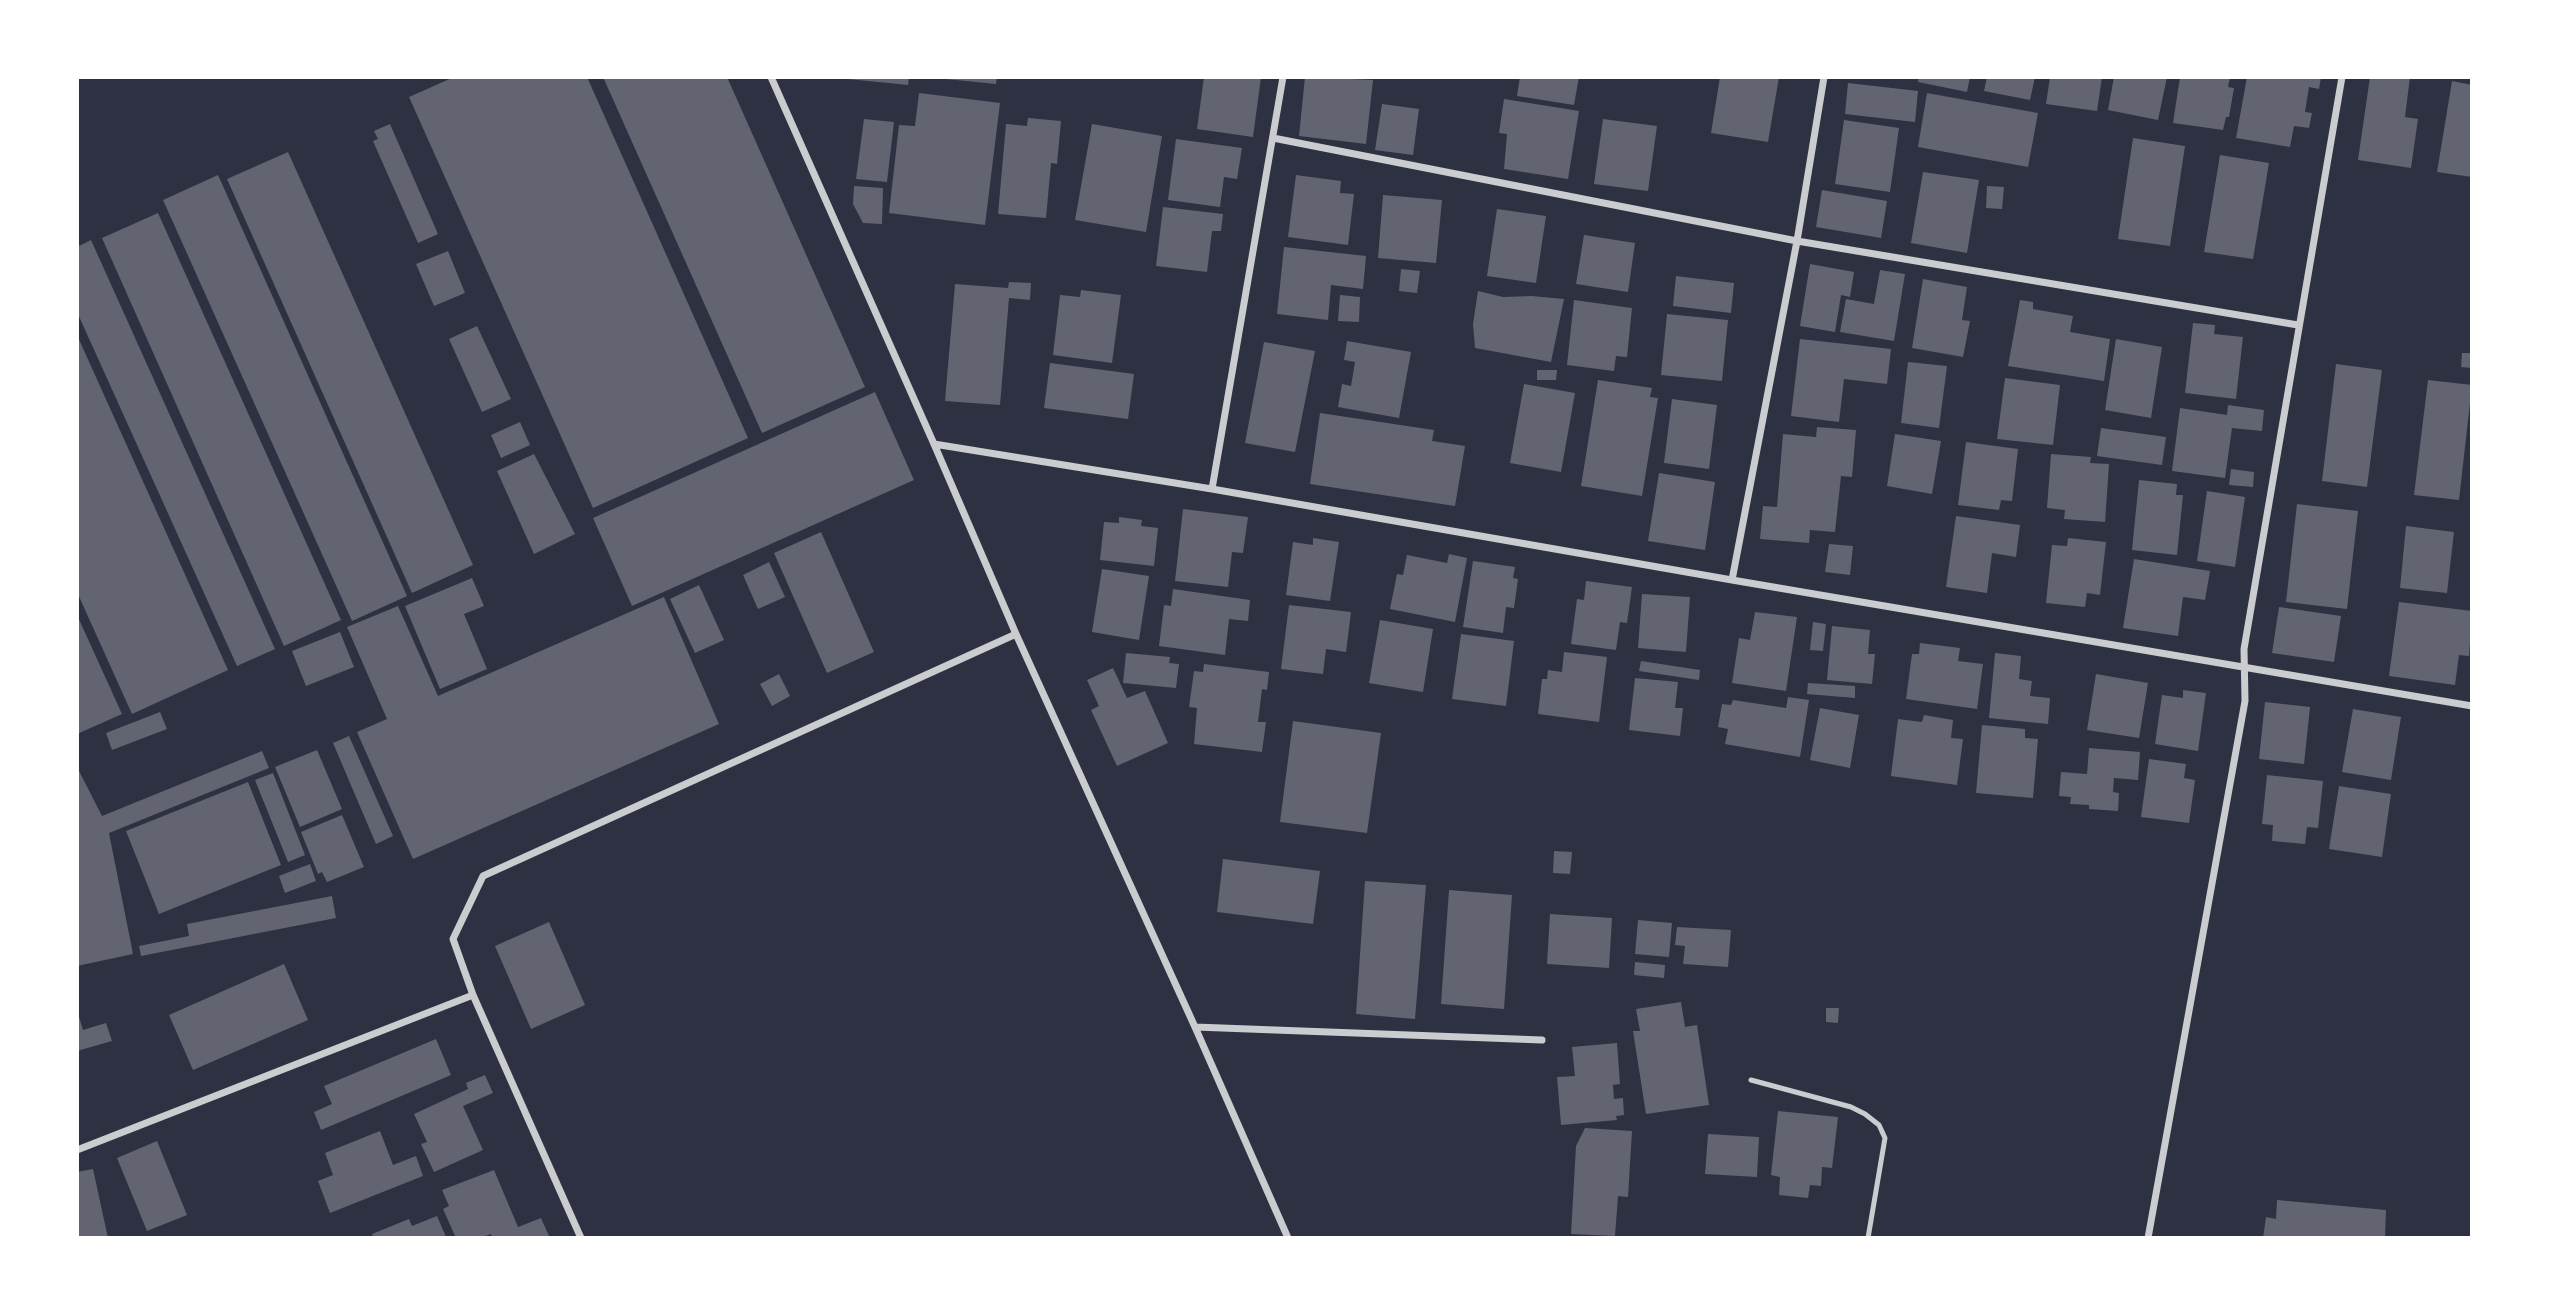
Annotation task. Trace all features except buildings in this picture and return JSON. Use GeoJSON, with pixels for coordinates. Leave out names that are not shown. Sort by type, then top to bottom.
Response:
{"type":"FeatureCollection","features":[{"type":"Feature","properties":{"kind":"street"},"geometry":{"type":"LineString","coordinates":[[771,77],[1016,634],[1288,1238]]}},
{"type":"Feature","properties":{"kind":"street"},"geometry":{"type":"LineString","coordinates":[[1212,489],[1283,77]]}},
{"type":"Feature","properties":{"kind":"street"},"geometry":{"type":"LineString","coordinates":[[1732,580],[1797,241],[1824,77]]}},
{"type":"Feature","properties":{"kind":"street"},"geometry":{"type":"LineString","coordinates":[[2148,1238],[2245,701],[2244,649],[2342,77]]}},
{"type":"Feature","properties":{"kind":"street"},"geometry":{"type":"LineString","coordinates":[[1273,138],[1797,241],[2298,325]]}},
{"type":"Feature","properties":{"kind":"street"},"geometry":{"type":"LineString","coordinates":[[934,444],[1212,489],[2472,706]]}},
{"type":"Feature","properties":{"kind":"street"},"geometry":{"type":"LineString","coordinates":[[581,1238],[473,995],[453,939],[483,876],[1016,634]]}},
{"type":"Feature","properties":{"kind":"street"},"geometry":{"type":"LineString","coordinates":[[77,1150],[473,995]]}},
{"type":"Feature","properties":{"kind":"street"},"geometry":{"type":"LineString","coordinates":[[1195,1027],[1542,1040]]}},
{"type":"Feature","properties":{"kind":"lane"},"geometry":{"type":"LineString","coordinates":[[1751,1080],[1852,1108],[1879,1125],[1885,1138],[1868,1238]]}}]}
